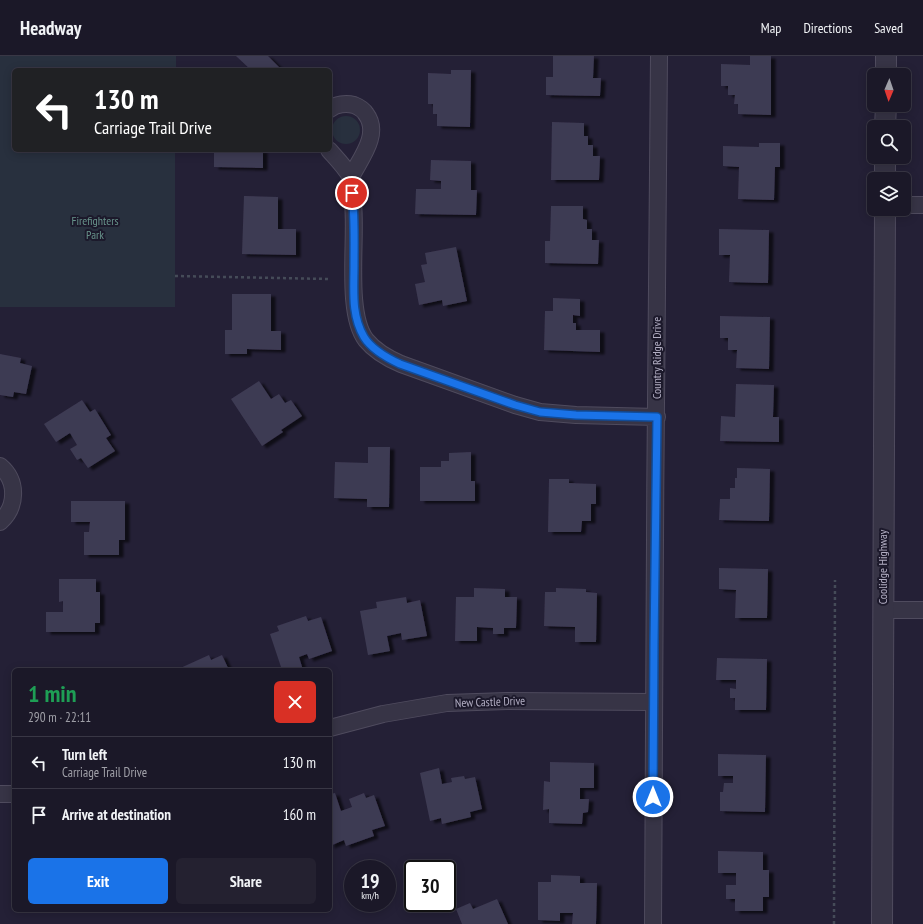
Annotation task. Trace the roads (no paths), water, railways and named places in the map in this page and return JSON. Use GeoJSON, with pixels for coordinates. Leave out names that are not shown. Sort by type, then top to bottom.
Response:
{"type":"FeatureCollection","features":[{"type":"Feature","properties":{"kind":"street","name":"Country Ridge Drive"},"geometry":{"type":"LineString","coordinates":[[653,924],[653,702],[657,417],[659,56]]}},
{"type":"Feature","properties":{"kind":"street"},"geometry":{"type":"LineString","coordinates":[[886,56],[886,68]]}},
{"type":"Feature","properties":{"kind":"street"},"geometry":{"type":"LineString","coordinates":[[332,108],[342,104],[352,104],[359,107],[369,118],[372,125],[371,137],[351,177],[354,209],[354,304],[358,323],[365,338],[376,350],[389,359],[400,364],[515,405],[540,412],[576,415],[657,417]]}},
{"type":"Feature","properties":{"kind":"street"},"geometry":{"type":"LineString","coordinates":[[331,152],[351,177]]}},
{"type":"Feature","properties":{"kind":"street"},"geometry":{"type":"LineString","coordinates":[[911,205],[923,206]]}},
{"type":"Feature","properties":{"kind":"street","name":"Coolidge Highway"},"geometry":{"type":"LineString","coordinates":[[882,924],[885,216]]}},
{"type":"Feature","properties":{"kind":"street"},"geometry":{"type":"LineString","coordinates":[[0,466],[9,476],[13,494],[12,503],[0,522]]}},
{"type":"Feature","properties":{"kind":"street"},"geometry":{"type":"LineString","coordinates":[[883,610],[923,610]]}},
{"type":"Feature","properties":{"kind":"street","name":"New Castle Drive"},"geometry":{"type":"LineString","coordinates":[[332,727],[383,714],[447,703],[507,701],[653,702]]}},
{"type":"Feature","properties":{"kind":"street"},"geometry":{"type":"LineString","coordinates":[[0,794],[12,794]]}},
{"type":"Feature","properties":{"kind":"park label","name":"Firefighters Park"},"geometry":{"type":"Point","coordinates":[95,228]}}]}
